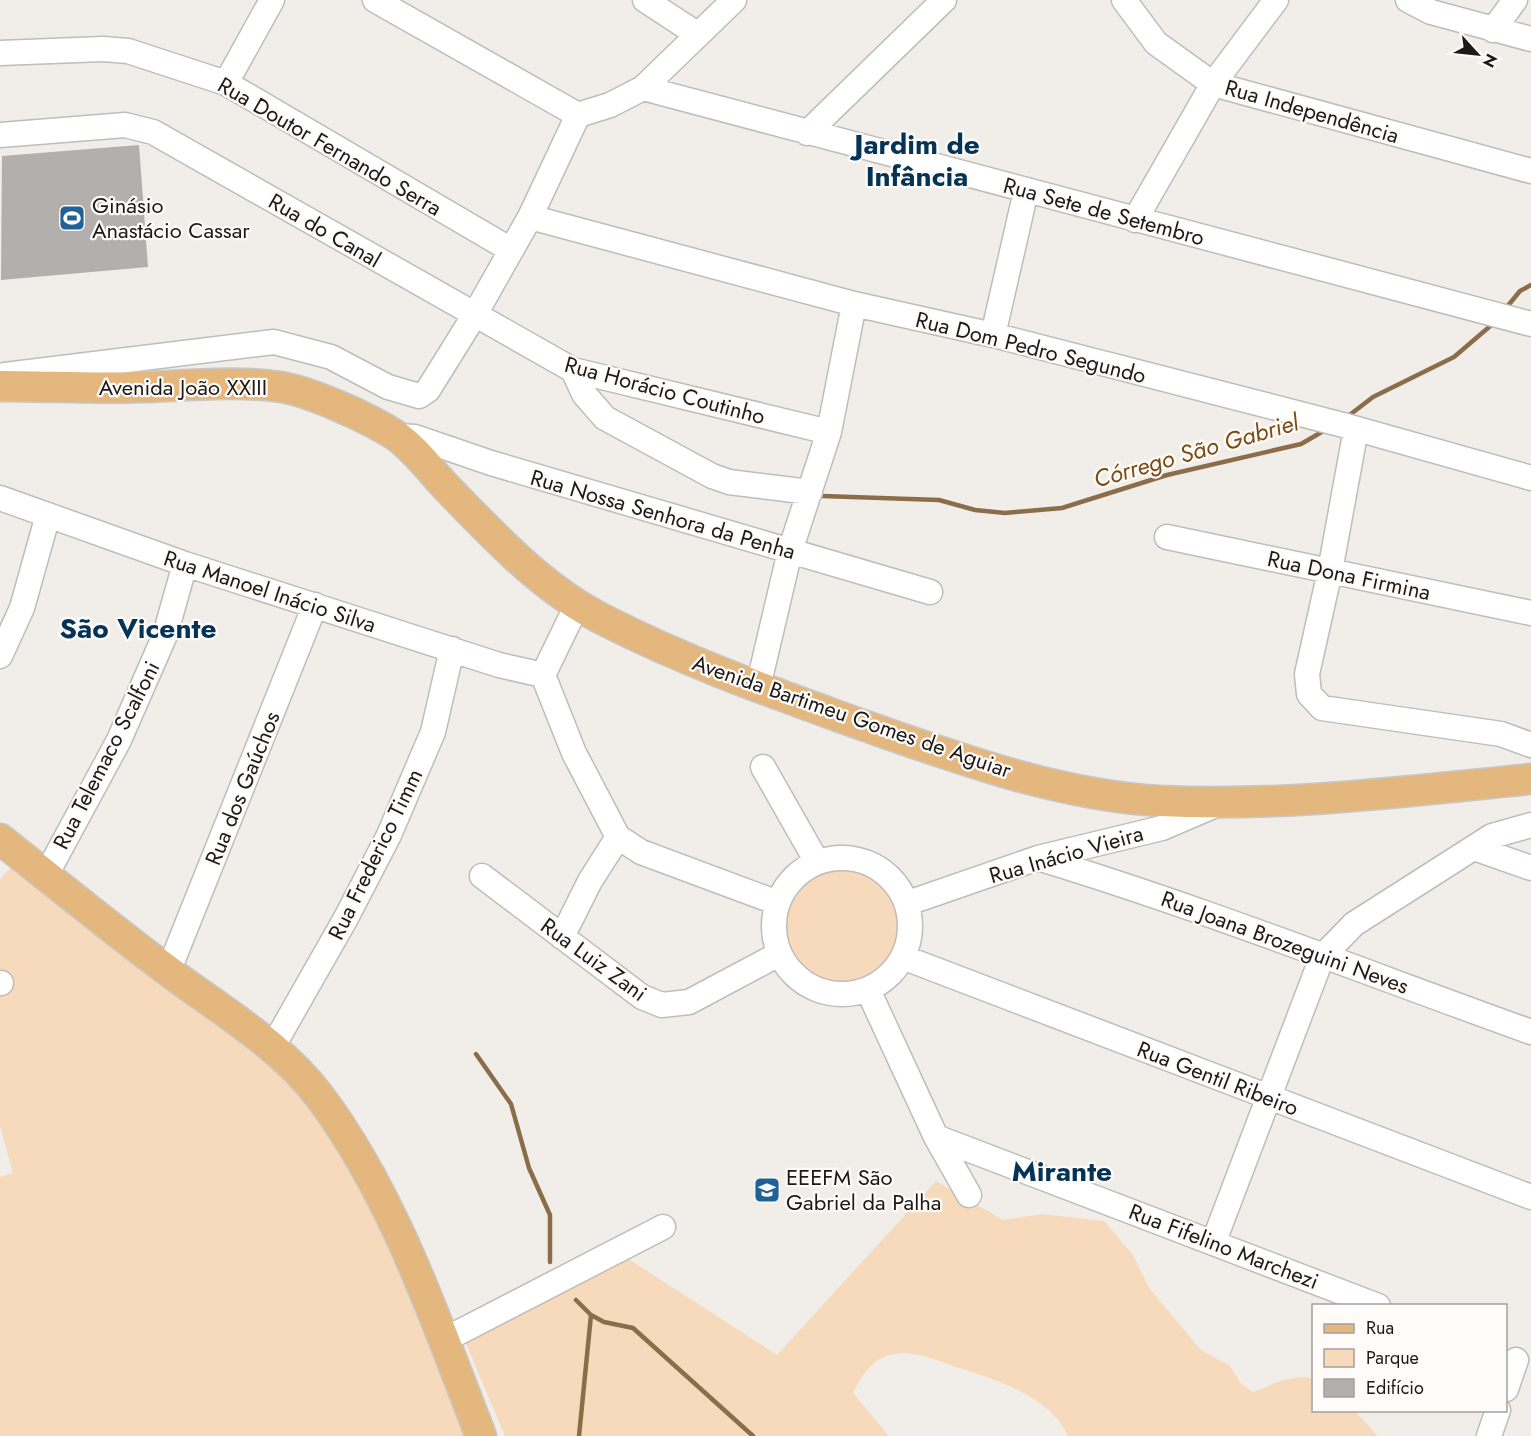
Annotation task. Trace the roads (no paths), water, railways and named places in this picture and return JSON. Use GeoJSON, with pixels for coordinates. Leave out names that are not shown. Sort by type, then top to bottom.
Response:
{"type":"FeatureCollection","features":[{"type":"Feature","properties":{"kind":"main road","name":"Avenida João XXIII"},"geometry":{"type":"LineString","coordinates":[[0,386],[136,387],[250,384],[285,388],[346,410],[397,436],[515,557],[577,605]]}},
{"type":"Feature","properties":{"kind":"main road","name":"Avenida Bartimeu Gomes de Aguiar"},"geometry":{"type":"LineString","coordinates":[[577,605],[665,650],[758,687],[914,743],[1029,779],[1117,796],[1158,801],[1316,800],[1531,779]]}},
{"type":"Feature","properties":{"kind":"main road"},"geometry":{"type":"LineString","coordinates":[[0,839],[168,972],[272,1048],[319,1096],[366,1167],[444,1340],[481,1436]]}},
{"type":"Feature","properties":{"kind":"street"},"geometry":{"type":"LineString","coordinates":[[226,83],[272,0]]}},
{"type":"Feature","properties":{"kind":"street"},"geometry":{"type":"LineString","coordinates":[[375,0],[578,114],[610,105],[643,88],[734,0]]}},
{"type":"Feature","properties":{"kind":"street"},"geometry":{"type":"LineString","coordinates":[[645,0],[697,34]]}},
{"type":"Feature","properties":{"kind":"street"},"geometry":{"type":"LineString","coordinates":[[807,133],[944,0]]}},
{"type":"Feature","properties":{"kind":"street","name":"Rua Independência"},"geometry":{"type":"LineString","coordinates":[[1124,0],[1156,44],[1213,84],[1531,171]]}},
{"type":"Feature","properties":{"kind":"street"},"geometry":{"type":"LineString","coordinates":[[1135,220],[1213,84],[1276,0]]}},
{"type":"Feature","properties":{"kind":"street"},"geometry":{"type":"LineString","coordinates":[[1408,0],[1431,12],[1531,39]]}},
{"type":"Feature","properties":{"kind":"street"},"geometry":{"type":"LineString","coordinates":[[1493,30],[1515,0]]}},
{"type":"Feature","properties":{"kind":"street","name":"Rua Doutor Fernando Serra"},"geometry":{"type":"LineString","coordinates":[[0,53],[103,49],[128,51],[226,83],[511,250]]}},
{"type":"Feature","properties":{"kind":"street","name":"Rua Sete de Setembro"},"geometry":{"type":"LineString","coordinates":[[643,88],[1513,319]]}},
{"type":"Feature","properties":{"kind":"street"},"geometry":{"type":"LineString","coordinates":[[0,376],[274,342],[332,357],[388,387],[409,395],[419,396],[428,390],[474,316],[530,217],[578,114]]}},
{"type":"Feature","properties":{"kind":"street","name":"Rua do Canal"},"geometry":{"type":"LineString","coordinates":[[0,135],[125,125],[153,132],[474,316]]}},
{"type":"Feature","properties":{"kind":"street"},"geometry":{"type":"LineString","coordinates":[[993,336],[1026,191]]}},
{"type":"Feature","properties":{"kind":"street","name":"Rua Dom Pedro Segundo"},"geometry":{"type":"LineString","coordinates":[[530,217],[854,304],[993,336],[1320,419],[1531,478]]}},
{"type":"Feature","properties":{"kind":"street"},"geometry":{"type":"LineString","coordinates":[[758,687],[790,551],[830,432],[854,304]]}},
{"type":"Feature","properties":{"kind":"street","name":"Rua Horácio Coutinho"},"geometry":{"type":"LineString","coordinates":[[474,316],[573,370],[830,432]]}},
{"type":"Feature","properties":{"kind":"street"},"geometry":{"type":"LineString","coordinates":[[573,370],[584,394],[605,418],[712,476],[729,482],[810,492]]}},
{"type":"Feature","properties":{"kind":"street"},"geometry":{"type":"LineString","coordinates":[[1350,427],[1330,571],[1307,674],[1309,694],[1322,708],[1501,734],[1531,745]]}},
{"type":"Feature","properties":{"kind":"street","name":"Rua Nossa Senhora da Penha"},"geometry":{"type":"LineString","coordinates":[[397,436],[415,437],[491,463],[930,592]]}},
{"type":"Feature","properties":{"kind":"street","name":"Rua Manoel Inácio Silva"},"geometry":{"type":"LineString","coordinates":[[0,498],[185,564],[499,665],[543,675]]}},
{"type":"Feature","properties":{"kind":"street"},"geometry":{"type":"LineString","coordinates":[[0,656],[22,608],[48,515]]}},
{"type":"Feature","properties":{"kind":"street","name":"Rua Dona Firmina"},"geometry":{"type":"LineString","coordinates":[[1167,537],[1531,613]]}},
{"type":"Feature","properties":{"kind":"street","name":"Rua Telemaco Scalfoni"},"geometry":{"type":"LineString","coordinates":[[46,875],[119,740],[165,636],[185,564]]}},
{"type":"Feature","properties":{"kind":"street","name":"Rua dos Gaúchos"},"geometry":{"type":"LineString","coordinates":[[168,972],[315,605]]}},
{"type":"Feature","properties":{"kind":"street"},"geometry":{"type":"LineString","coordinates":[[577,605],[543,675],[574,753],[618,837],[641,852],[778,903]]}},
{"type":"Feature","properties":{"kind":"street","name":"Rua Frederico Timm"},"geometry":{"type":"LineString","coordinates":[[272,1048],[346,918],[389,835],[433,732],[452,650]]}},
{"type":"Feature","properties":{"kind":"street"},"geometry":{"type":"LineString","coordinates":[[763,767],[817,862]]}},
{"type":"Feature","properties":{"kind":"street","name":"Rua Inácio Vieira"},"geometry":{"type":"LineString","coordinates":[[908,903],[1038,858],[1162,828],[1223,802]]}},
{"type":"Feature","properties":{"kind":"street"},"geometry":{"type":"LineString","coordinates":[[1214,1241],[1322,957],[1354,924],[1492,836],[1531,825]]}},
{"type":"Feature","properties":{"kind":"street"},"geometry":{"type":"LineString","coordinates":[[562,937],[590,882],[618,837]]}},
{"type":"Feature","properties":{"kind":"street"},"geometry":{"type":"LineString","coordinates":[[1474,848],[1531,868]]}},
{"type":"Feature","properties":{"kind":"street"},"geometry":{"type":"LineString","coordinates":[[838,858],[861,860],[871,864],[881,869],[897,884],[908,903],[911,927],[905,958],[888,978],[868,990],[852,995],[830,994],[809,987],[791,973],[779,954],[774,938],[774,920],[778,903],[787,886],[800,872],[817,862],[838,858]]}},
{"type":"Feature","properties":{"kind":"street","name":"Rua Joana Brozeguini Neves"},"geometry":{"type":"LineString","coordinates":[[1038,858],[1210,913],[1322,957],[1531,1032]]}},
{"type":"Feature","properties":{"kind":"street","name":"Rua Luiz Zani"},"geometry":{"type":"LineString","coordinates":[[482,876],[642,997],[662,1005],[689,1002],[779,954]]}},
{"type":"Feature","properties":{"kind":"street","name":"Rua Gentil Ribeiro"},"geometry":{"type":"LineString","coordinates":[[905,958],[1531,1197]]}},
{"type":"Feature","properties":{"kind":"street"},"geometry":{"type":"LineString","coordinates":[[868,990],[936,1137],[969,1195]]}},
{"type":"Feature","properties":{"kind":"street","name":"Rua Fifelino Marchezi"},"geometry":{"type":"LineString","coordinates":[[936,1137],[1374,1304]]}},
{"type":"Feature","properties":{"kind":"street"},"geometry":{"type":"LineString","coordinates":[[444,1340],[663,1227]]}},
{"type":"Feature","properties":{"kind":"street"},"geometry":{"type":"LineString","coordinates":[[1507,1387],[1518,1360]]}},
{"type":"Feature","properties":{"kind":"street"},"geometry":{"type":"LineString","coordinates":[[1489,1436],[1497,1412]]}},
{"type":"Feature","properties":{"kind":"waterway","name":"Córrego São Gabriel"},"geometry":{"type":"LineString","coordinates":[[1506,308],[1520,291],[1531,285]]}},
{"type":"Feature","properties":{"kind":"waterway","name":"Córrego São Gabriel"},"geometry":{"type":"LineString","coordinates":[[1347,417],[1373,397],[1454,357],[1495,322]]}},
{"type":"Feature","properties":{"kind":"waterway","name":"Córrego São Gabriel"},"geometry":{"type":"LineString","coordinates":[[822,496],[939,500],[975,510],[1005,513],[1062,508],[1167,475],[1301,444],[1327,429]]}},
{"type":"Feature","properties":{"kind":"waterway"},"geometry":{"type":"LineString","coordinates":[[476,1054],[511,1104],[529,1168],[550,1215],[550,1262]]}},
{"type":"Feature","properties":{"kind":"waterway"},"geometry":{"type":"LineString","coordinates":[[576,1300],[591,1315],[604,1322],[633,1328],[753,1436]]}},
{"type":"Feature","properties":{"kind":"waterway"},"geometry":{"type":"LineString","coordinates":[[579,1436],[591,1315]]}},
{"type":"Feature","properties":{"kind":"place","name":"Ginásio Anastácio Cassar"},"geometry":{"type":"Point","coordinates":[72,218]}},
{"type":"Feature","properties":{"kind":"place","name":"EEEFM São Gabriel da Palha"},"geometry":{"type":"Point","coordinates":[767,1190]}},
{"type":"Feature","properties":{"kind":"district","name":"Jardim de Infância"},"geometry":{"type":"Point","coordinates":[917,160]}},
{"type":"Feature","properties":{"kind":"district","name":"São Vicente"},"geometry":{"type":"Point","coordinates":[138,628]}},
{"type":"Feature","properties":{"kind":"district","name":"Mirante"},"geometry":{"type":"Point","coordinates":[1062,1171]}}]}
